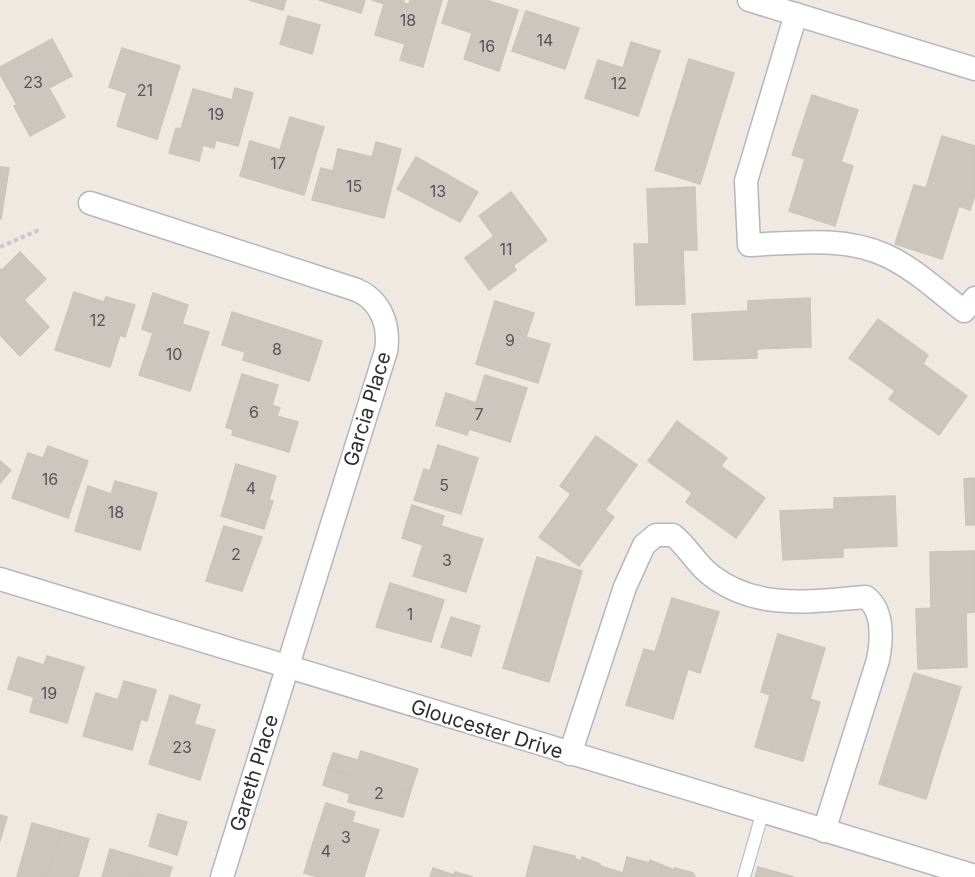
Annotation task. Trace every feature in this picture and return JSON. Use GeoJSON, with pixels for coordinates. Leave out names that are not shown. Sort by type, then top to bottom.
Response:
{"type":"FeatureCollection","features":[{"type":"Feature","properties":{"kind":"street"},"geometry":{"type":"LineString","coordinates":[[749,0],[975,69]]}},
{"type":"Feature","properties":{"kind":"street"},"geometry":{"type":"LineString","coordinates":[[796,14],[747,181],[749,245],[831,243],[868,249],[899,263],[963,311],[975,297]]}},
{"type":"Feature","properties":{"kind":"street","name":"Garcia Place"},"geometry":{"type":"LineString","coordinates":[[90,203],[348,286],[366,294],[374,301],[385,320],[388,339],[386,351],[287,668]]}},
{"type":"Feature","properties":{"kind":"street"},"geometry":{"type":"LineString","coordinates":[[570,754],[634,566],[649,539],[664,534],[673,535],[714,578],[753,597],[790,603],[866,597],[877,609],[881,644],[878,660],[824,831]]}},
{"type":"Feature","properties":{"kind":"street","name":"Gloucester Drive"},"geometry":{"type":"LineString","coordinates":[[0,579],[975,876]]}},
{"type":"Feature","properties":{"kind":"street","name":"Gareth Place"},"geometry":{"type":"LineString","coordinates":[[222,877],[287,668]]}},
{"type":"Feature","properties":{"kind":"lane"},"geometry":{"type":"LineString","coordinates":[[744,877],[763,812]]}},
{"type":"Feature","properties":{"kind":"path"},"geometry":{"type":"LineString","coordinates":[[0,247],[41,230]]}},
{"type":"Feature","properties":{"kind":"building"},"geometry":{"type":"Polygon","coordinates":[[[249,0],[286,0],[283,10],[249,0]]]}},
{"type":"Feature","properties":{"kind":"building"},"geometry":{"type":"Polygon","coordinates":[[[319,0],[365,0],[361,13],[319,0]]]}},
{"type":"Feature","properties":{"kind":"building"},"geometry":{"type":"Polygon","coordinates":[[[372,0],[404,0],[403,3],[409,4],[410,0],[442,0],[423,67],[400,60],[405,44],[375,35],[384,4],[372,0]]]}},
{"type":"Feature","properties":{"kind":"building"},"geometry":{"type":"Polygon","coordinates":[[[449,0],[486,0],[518,10],[499,71],[464,59],[472,33],[442,23],[449,0]]]}},
{"type":"Feature","properties":{"kind":"building"},"geometry":{"type":"Polygon","coordinates":[[[526,11],[579,28],[565,69],[512,51],[526,11]]]}},
{"type":"Feature","properties":{"kind":"building"},"geometry":{"type":"Polygon","coordinates":[[[288,16],[320,25],[312,54],[280,44],[288,16]]]}},
{"type":"Feature","properties":{"kind":"building"},"geometry":{"type":"Polygon","coordinates":[[[52,39],[72,76],[49,88],[65,117],[30,136],[14,106],[17,105],[0,74],[0,67],[52,39]]]}},
{"type":"Feature","properties":{"kind":"building"},"geometry":{"type":"Polygon","coordinates":[[[631,42],[660,51],[638,116],[585,98],[598,60],[623,68],[631,42]]]}},
{"type":"Feature","properties":{"kind":"building"},"geometry":{"type":"Polygon","coordinates":[[[122,48],[180,66],[157,139],[117,126],[127,93],[109,87],[122,48]]]}},
{"type":"Feature","properties":{"kind":"building"},"geometry":{"type":"Polygon","coordinates":[[[689,59],[734,73],[700,184],[655,170],[689,59]]]}},
{"type":"Feature","properties":{"kind":"building"},"geometry":{"type":"Polygon","coordinates":[[[235,88],[253,93],[238,146],[216,140],[214,148],[203,145],[199,161],[169,153],[176,128],[181,129],[193,89],[232,100],[235,88]]]}},
{"type":"Feature","properties":{"kind":"building"},"geometry":{"type":"Polygon","coordinates":[[[812,95],[858,110],[841,162],[853,166],[835,226],[789,211],[805,159],[792,155],[812,95]]]}},
{"type":"Feature","properties":{"kind":"building"},"geometry":{"type":"Polygon","coordinates":[[[290,117],[324,127],[304,195],[240,176],[250,141],[280,150],[290,117]]]}},
{"type":"Feature","properties":{"kind":"building"},"geometry":{"type":"Polygon","coordinates":[[[942,136],[975,146],[975,195],[970,210],[959,206],[942,259],[895,244],[914,185],[926,188],[942,136]]]}},
{"type":"Feature","properties":{"kind":"building"},"geometry":{"type":"Polygon","coordinates":[[[376,142],[401,149],[384,218],[312,200],[321,168],[333,171],[338,149],[372,157],[376,142]]]}},
{"type":"Feature","properties":{"kind":"building"},"geometry":{"type":"Polygon","coordinates":[[[416,157],[478,192],[460,222],[397,189],[416,157]]]}},
{"type":"Feature","properties":{"kind":"building"},"geometry":{"type":"Polygon","coordinates":[[[0,167],[9,168],[1,219],[0,218],[0,167]]]}},
{"type":"Feature","properties":{"kind":"building"},"geometry":{"type":"Polygon","coordinates":[[[695,187],[697,250],[683,250],[685,304],[636,305],[634,244],[649,244],[647,189],[695,187]]]}},
{"type":"Feature","properties":{"kind":"building"},"geometry":{"type":"Polygon","coordinates":[[[511,192],[547,240],[513,266],[516,270],[489,290],[465,258],[494,236],[479,216],[511,192]]]}},
{"type":"Feature","properties":{"kind":"building"},"geometry":{"type":"Polygon","coordinates":[[[20,252],[46,279],[24,300],[49,327],[20,356],[0,335],[0,269],[2,270],[20,252]]]}},
{"type":"Feature","properties":{"kind":"building"},"geometry":{"type":"Polygon","coordinates":[[[74,292],[104,302],[106,297],[135,305],[125,337],[120,335],[110,367],[55,350],[74,292]]]}},
{"type":"Feature","properties":{"kind":"building"},"geometry":{"type":"Polygon","coordinates":[[[153,293],[188,305],[182,324],[209,332],[190,391],[139,375],[153,333],[142,329],[153,293]]]}},
{"type":"Feature","properties":{"kind":"building"},"geometry":{"type":"Polygon","coordinates":[[[810,298],[811,347],[757,349],[757,358],[694,360],[692,314],[748,311],[748,301],[810,298]]]}},
{"type":"Feature","properties":{"kind":"building"},"geometry":{"type":"Polygon","coordinates":[[[495,301],[534,313],[526,337],[550,344],[538,383],[476,364],[495,301]]]}},
{"type":"Feature","properties":{"kind":"building"},"geometry":{"type":"Polygon","coordinates":[[[232,312],[322,341],[309,381],[243,360],[245,352],[222,345],[232,312]]]}},
{"type":"Feature","properties":{"kind":"building"},"geometry":{"type":"Polygon","coordinates":[[[878,319],[928,355],[923,364],[967,396],[939,435],[889,399],[895,391],[849,358],[878,319]]]}},
{"type":"Feature","properties":{"kind":"building"},"geometry":{"type":"Polygon","coordinates":[[[242,374],[278,385],[272,405],[280,408],[277,416],[298,422],[289,452],[232,435],[233,430],[226,427],[242,374]]]}},
{"type":"Feature","properties":{"kind":"building"},"geometry":{"type":"Polygon","coordinates":[[[485,375],[527,388],[510,442],[469,429],[467,435],[436,425],[446,393],[476,403],[485,375]]]}},
{"type":"Feature","properties":{"kind":"building"},"geometry":{"type":"Polygon","coordinates":[[[677,421],[727,458],[721,466],[765,498],[736,538],[686,502],[692,493],[648,461],[677,421]]]}},
{"type":"Feature","properties":{"kind":"building"},"geometry":{"type":"Polygon","coordinates":[[[596,436],[637,465],[605,510],[614,517],[579,566],[539,537],[571,494],[560,486],[596,436]]]}},
{"type":"Feature","properties":{"kind":"building"},"geometry":{"type":"Polygon","coordinates":[[[438,445],[478,458],[461,514],[414,500],[424,469],[430,471],[438,445]]]}},
{"type":"Feature","properties":{"kind":"building"},"geometry":{"type":"Polygon","coordinates":[[[48,446],[88,461],[68,518],[12,498],[28,453],[43,458],[48,446]]]}},
{"type":"Feature","properties":{"kind":"building"},"geometry":{"type":"Polygon","coordinates":[[[0,461],[11,470],[0,483],[0,461]]]}},
{"type":"Feature","properties":{"kind":"building"},"geometry":{"type":"Polygon","coordinates":[[[236,464],[276,476],[269,500],[273,501],[264,529],[221,516],[236,464]]]}},
{"type":"Feature","properties":{"kind":"building"},"geometry":{"type":"Polygon","coordinates":[[[975,478],[975,525],[966,525],[964,479],[975,478]]]}},
{"type":"Feature","properties":{"kind":"building"},"geometry":{"type":"Polygon","coordinates":[[[115,481],[157,493],[140,550],[75,531],[88,486],[111,494],[115,481]]]}},
{"type":"Feature","properties":{"kind":"building"},"geometry":{"type":"Polygon","coordinates":[[[895,496],[897,546],[843,548],[843,557],[783,560],[780,511],[834,509],[834,498],[895,496]]]}},
{"type":"Feature","properties":{"kind":"building"},"geometry":{"type":"Polygon","coordinates":[[[412,505],[444,516],[441,526],[483,539],[466,592],[413,576],[423,545],[402,538],[412,505]]]}},
{"type":"Feature","properties":{"kind":"building"},"geometry":{"type":"Polygon","coordinates":[[[224,526],[262,537],[242,591],[206,581],[224,526]]]}},
{"type":"Feature","properties":{"kind":"building"},"geometry":{"type":"Polygon","coordinates":[[[975,551],[975,612],[966,613],[967,667],[918,669],[916,609],[931,608],[930,552],[975,551]]]}},
{"type":"Feature","properties":{"kind":"building"},"geometry":{"type":"Polygon","coordinates":[[[537,557],[582,571],[549,682],[503,668],[537,557]]]}},
{"type":"Feature","properties":{"kind":"building"},"geometry":{"type":"Polygon","coordinates":[[[390,583],[444,600],[431,642],[376,627],[390,583]]]}},
{"type":"Feature","properties":{"kind":"building"},"geometry":{"type":"Polygon","coordinates":[[[672,598],[719,612],[700,673],[688,669],[673,719],[626,705],[644,649],[655,652],[672,598]]]}},
{"type":"Feature","properties":{"kind":"building"},"geometry":{"type":"Polygon","coordinates":[[[451,617],[480,626],[471,656],[441,647],[451,617]]]}},
{"type":"Feature","properties":{"kind":"building"},"geometry":{"type":"Polygon","coordinates":[[[778,634],[825,648],[810,699],[820,702],[803,761],[755,747],[770,695],[761,692],[778,634]]]}},
{"type":"Feature","properties":{"kind":"building"},"geometry":{"type":"Polygon","coordinates":[[[47,656],[84,667],[67,723],[30,712],[34,697],[8,689],[18,657],[44,665],[47,656]]]}},
{"type":"Feature","properties":{"kind":"building"},"geometry":{"type":"Polygon","coordinates":[[[914,673],[961,687],[926,799],[879,784],[914,673]]]}},
{"type":"Feature","properties":{"kind":"building"},"geometry":{"type":"Polygon","coordinates":[[[124,681],[156,690],[147,721],[141,719],[132,750],[83,736],[96,693],[118,700],[124,681]]]}},
{"type":"Feature","properties":{"kind":"building"},"geometry":{"type":"Polygon","coordinates":[[[170,695],[200,705],[194,724],[215,730],[200,780],[149,764],[170,695]]]}},
{"type":"Feature","properties":{"kind":"building"},"geometry":{"type":"Polygon","coordinates":[[[361,751],[418,769],[410,793],[328,768],[333,753],[358,760],[361,751]]]}},
{"type":"Feature","properties":{"kind":"building"},"geometry":{"type":"Polygon","coordinates":[[[328,768],[410,793],[403,817],[348,802],[350,794],[323,785],[328,768]]]}},
{"type":"Feature","properties":{"kind":"building"},"geometry":{"type":"Polygon","coordinates":[[[326,803],[355,812],[352,822],[379,830],[369,860],[313,843],[326,803]]]}},
{"type":"Feature","properties":{"kind":"building"},"geometry":{"type":"Polygon","coordinates":[[[158,814],[187,822],[177,855],[149,846],[158,814]]]}},
{"type":"Feature","properties":{"kind":"building"},"geometry":{"type":"Polygon","coordinates":[[[0,815],[7,817],[0,841],[0,815]]]}},
{"type":"Feature","properties":{"kind":"building"},"geometry":{"type":"Polygon","coordinates":[[[32,823],[61,831],[47,877],[17,877],[32,823]]]}},
{"type":"Feature","properties":{"kind":"building"},"geometry":{"type":"Polygon","coordinates":[[[61,831],[89,839],[78,877],[47,877],[61,831]]]}},
{"type":"Feature","properties":{"kind":"building"},"geometry":{"type":"Polygon","coordinates":[[[313,843],[369,860],[364,877],[318,877],[304,873],[313,843]]]}},
{"type":"Feature","properties":{"kind":"building"},"geometry":{"type":"Polygon","coordinates":[[[534,846],[575,856],[575,859],[581,861],[582,857],[600,866],[623,873],[622,877],[526,877],[534,846]]]}},
{"type":"Feature","properties":{"kind":"building"},"geometry":{"type":"Polygon","coordinates":[[[110,849],[141,858],[136,877],[102,877],[110,849]]]}},
{"type":"Feature","properties":{"kind":"building"},"geometry":{"type":"Polygon","coordinates":[[[627,857],[649,863],[650,860],[674,870],[675,868],[693,873],[695,877],[622,877],[627,857]]]}},
{"type":"Feature","properties":{"kind":"building"},"geometry":{"type":"Polygon","coordinates":[[[141,858],[172,867],[169,877],[136,877],[141,858]]]}},
{"type":"Feature","properties":{"kind":"building"},"geometry":{"type":"Polygon","coordinates":[[[758,867],[794,877],[755,877],[758,867]]]}},
{"type":"Feature","properties":{"kind":"building"},"geometry":{"type":"Polygon","coordinates":[[[433,868],[454,875],[455,872],[473,877],[430,877],[433,868]]]}}]}
